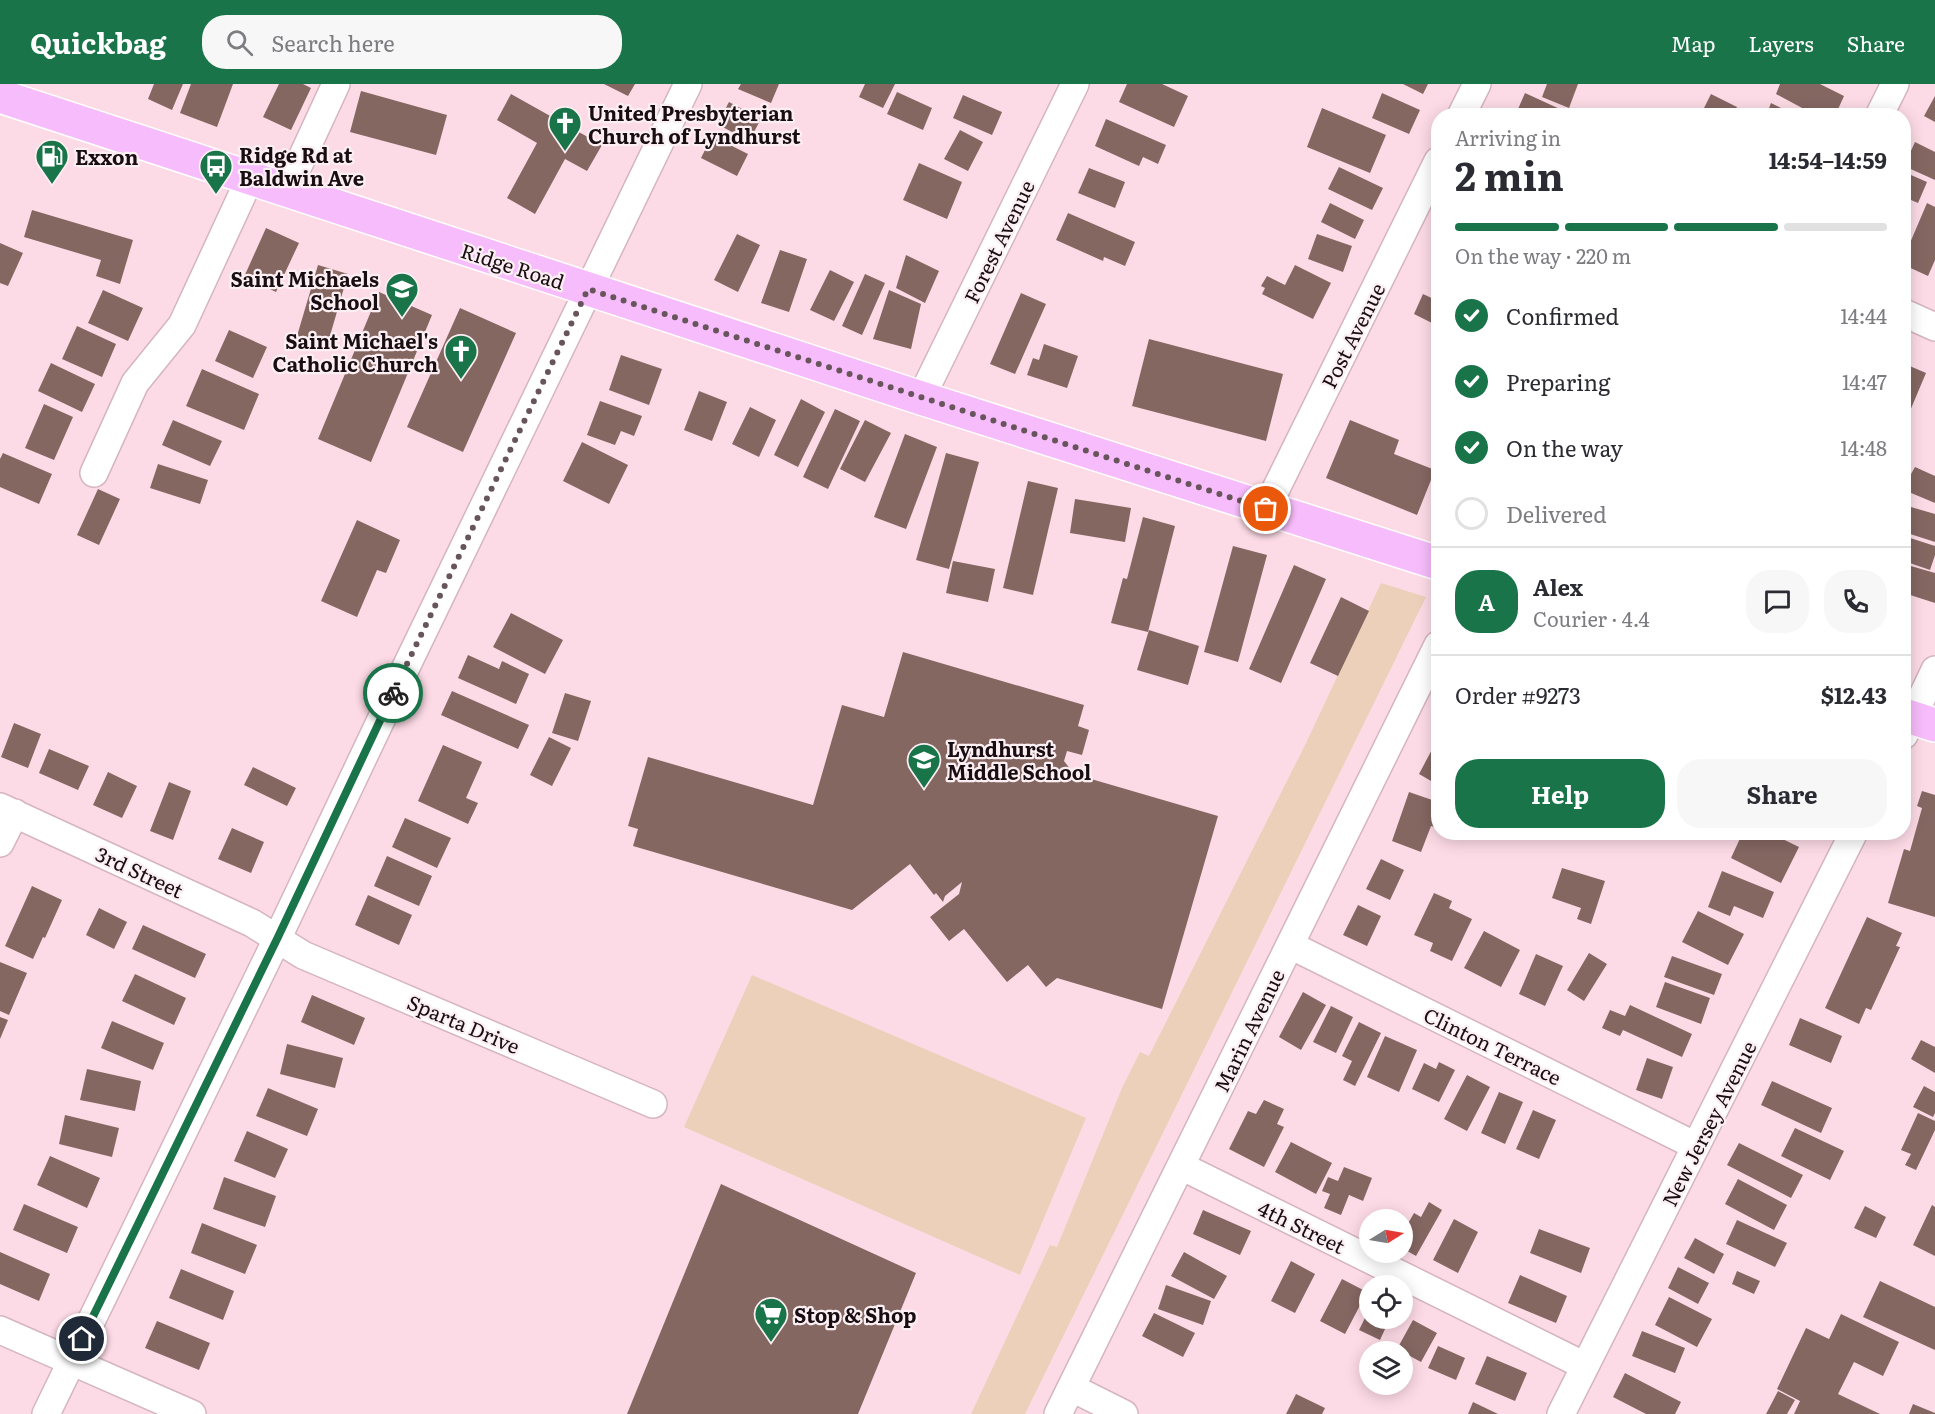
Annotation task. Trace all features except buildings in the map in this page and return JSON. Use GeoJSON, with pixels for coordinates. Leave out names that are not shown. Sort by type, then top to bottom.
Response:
{"type":"FeatureCollection","features":[{"type":"Feature","properties":{"kind":"main road"},"geometry":{"type":"LineString","coordinates":[[0,96],[6,84]]}},
{"type":"Feature","properties":{"kind":"main road","name":"Ridge Road"},"geometry":{"type":"LineString","coordinates":[[0,96],[921,398],[1431,561]]}},
{"type":"Feature","properties":{"kind":"street"},"geometry":{"type":"LineString","coordinates":[[287,190],[336,84]]}},
{"type":"Feature","properties":{"kind":"street"},"geometry":{"type":"LineString","coordinates":[[46,1414],[688,84]]}},
{"type":"Feature","properties":{"kind":"street","name":"Forest Avenue"},"geometry":{"type":"LineString","coordinates":[[921,398],[1075,84]]}},
{"type":"Feature","properties":{"kind":"street"},"geometry":{"type":"LineString","coordinates":[[1465,108],[1477,84]]}},
{"type":"Feature","properties":{"kind":"street"},"geometry":{"type":"LineString","coordinates":[[1883,108],[1895,84]]}},
{"type":"Feature","properties":{"kind":"street","name":"Post Avenue"},"geometry":{"type":"LineString","coordinates":[[1266,509],[1431,175]]}},
{"type":"Feature","properties":{"kind":"street"},"geometry":{"type":"LineString","coordinates":[[94,473],[135,383],[182,325],[250,178]]}},
{"type":"Feature","properties":{"kind":"street"},"geometry":{"type":"LineString","coordinates":[[1911,316],[1935,327]]}},
{"type":"Feature","properties":{"kind":"street","name":"Marin Avenue"},"geometry":{"type":"LineString","coordinates":[[1059,1414],[1431,659]]}},
{"type":"Feature","properties":{"kind":"street"},"geometry":{"type":"LineString","coordinates":[[1914,723],[1935,670]]}},
{"type":"Feature","properties":{"kind":"street"},"geometry":{"type":"LineString","coordinates":[[0,843],[7,810]]}},
{"type":"Feature","properties":{"kind":"street","name":"3rd Street"},"geometry":{"type":"LineString","coordinates":[[7,810],[278,937]]}},
{"type":"Feature","properties":{"kind":"street","name":"New Jersey Avenue"},"geometry":{"type":"LineString","coordinates":[[1561,1414],[1850,840]]}},
{"type":"Feature","properties":{"kind":"street","name":"Sparta Drive"},"geometry":{"type":"LineString","coordinates":[[278,937],[303,955],[653,1104]]}},
{"type":"Feature","properties":{"kind":"street","name":"Clinton Terrace"},"geometry":{"type":"LineString","coordinates":[[1290,945],[1696,1146]]}},
{"type":"Feature","properties":{"kind":"street","name":"4th Street"},"geometry":{"type":"LineString","coordinates":[[1181,1166],[1585,1366]]}},
{"type":"Feature","properties":{"kind":"street"},"geometry":{"type":"LineString","coordinates":[[0,1330],[192,1414]]}},
{"type":"Feature","properties":{"kind":"street"},"geometry":{"type":"LineString","coordinates":[[1072,1388],[1125,1414]]}},
{"type":"Feature","properties":{"kind":"shaded area"},"geometry":{"type":"Polygon","coordinates":[[[1381,583],[1426,597],[1025,1414],[971,1414],[1050,1245],[1057,1247],[1122,1088],[1140,1052],[1149,1056],[1307,741],[1381,583]]]}},
{"type":"Feature","properties":{"kind":"shaded area"},"geometry":{"type":"Polygon","coordinates":[[[752,975],[1086,1118],[1020,1275],[684,1127],[752,975]]]}},
{"type":"Feature","properties":{"kind":"way so far"},"geometry":{"type":"LineString","coordinates":[[393,693],[588,289],[1266,509]]}},
{"type":"Feature","properties":{"kind":"place","name":"United Presbyterian Church of Lyndhurst"},"geometry":{"type":"Point","coordinates":[565,152]}},
{"type":"Feature","properties":{"kind":"place","name":"Exxon"},"geometry":{"type":"Point","coordinates":[52,185]}},
{"type":"Feature","properties":{"kind":"place","name":"Ridge Rd at Baldwin Ave"},"geometry":{"type":"Point","coordinates":[216,195]}},
{"type":"Feature","properties":{"kind":"place","name":"Saint Michaels School"},"geometry":{"type":"Point","coordinates":[402,318]}},
{"type":"Feature","properties":{"kind":"place","name":"Saint Michael's Catholic Church"},"geometry":{"type":"Point","coordinates":[461,380]}},
{"type":"Feature","properties":{"kind":"place","name":"Lyndhurst Middle School"},"geometry":{"type":"Point","coordinates":[924,789]}},
{"type":"Feature","properties":{"kind":"place","name":"Stop & Shop"},"geometry":{"type":"Point","coordinates":[771,1343]}},
{"type":"Feature","properties":{"kind":"route"},"geometry":{"type":"LineString","coordinates":[[82,1339],[278,937],[393,693]]}}]}
